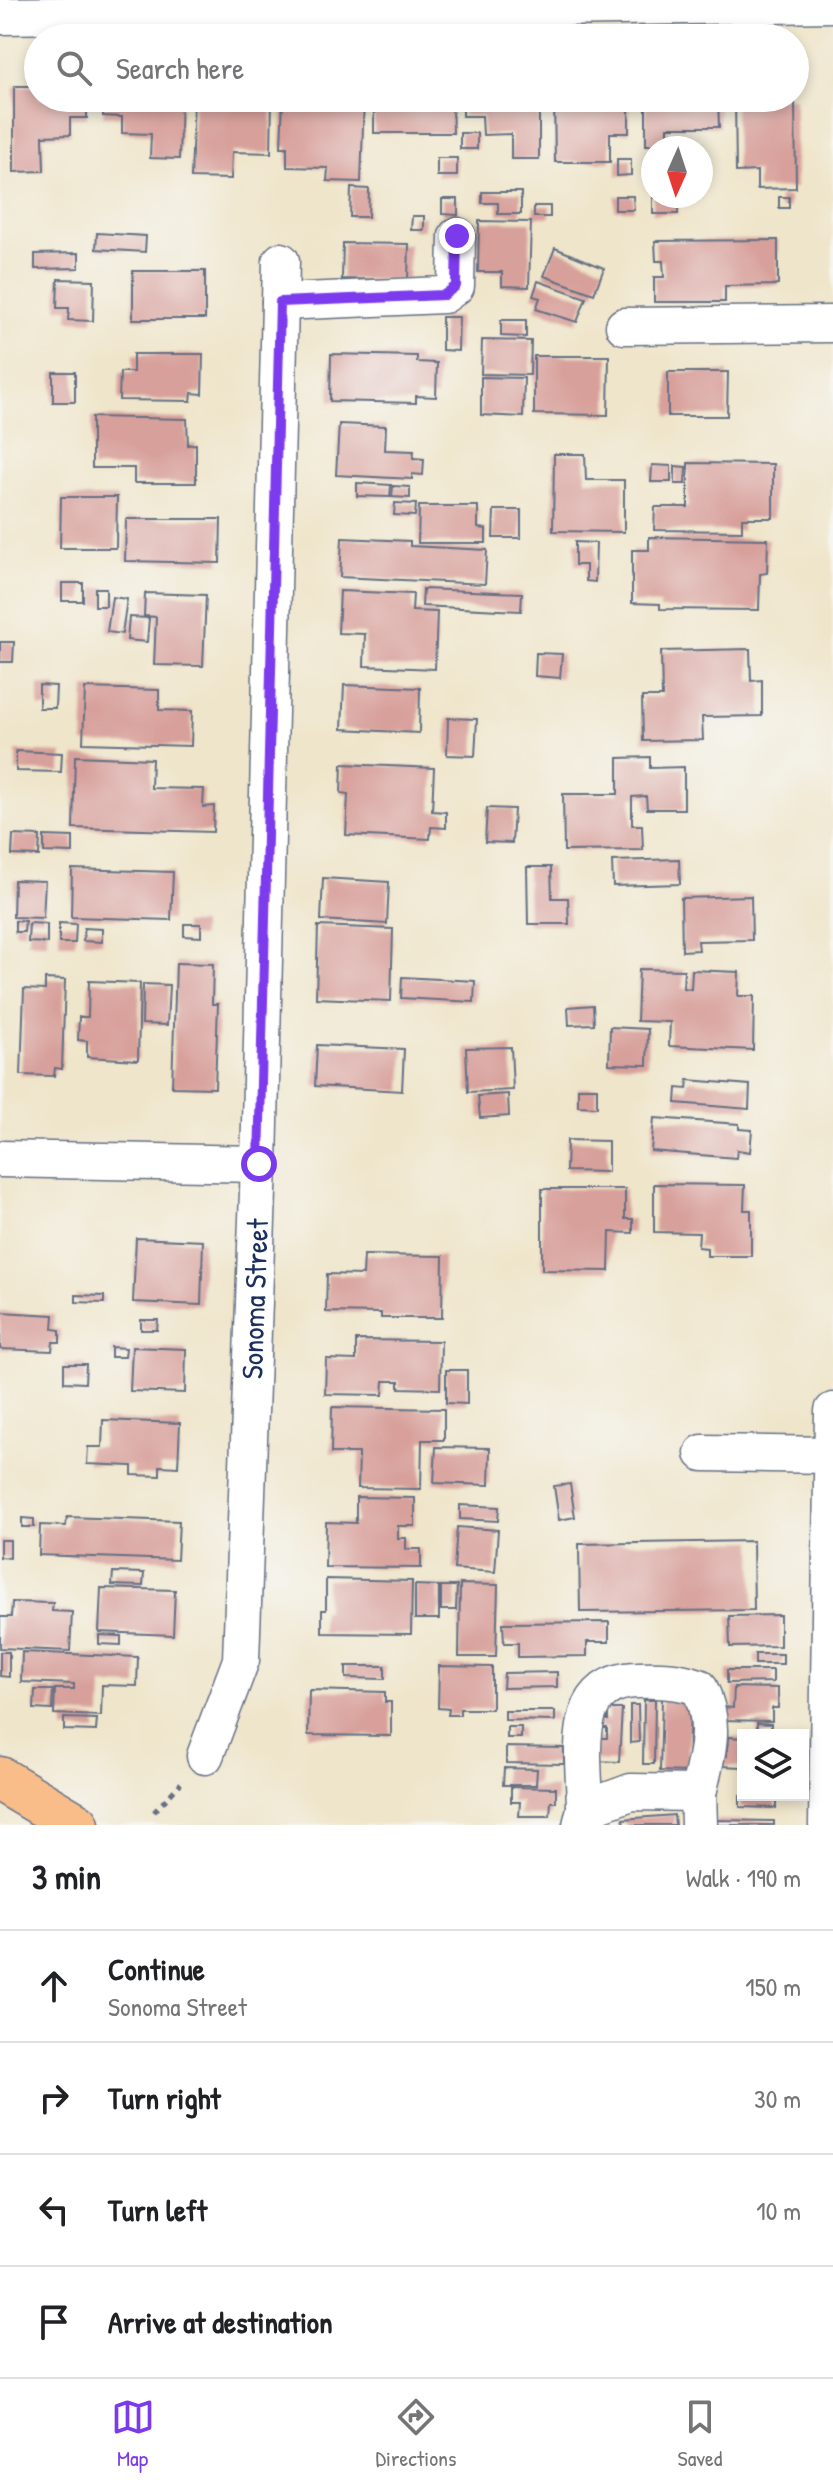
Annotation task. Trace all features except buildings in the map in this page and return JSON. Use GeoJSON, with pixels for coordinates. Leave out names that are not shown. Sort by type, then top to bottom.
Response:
{"type":"FeatureCollection","features":[{"type":"Feature","properties":{"kind":"main road"},"geometry":{"type":"LineString","coordinates":[[0,1779],[77,1825]]}},
{"type":"Feature","properties":{"kind":"street"},"geometry":{"type":"LineString","coordinates":[[0,16],[833,4]]}},
{"type":"Feature","properties":{"kind":"street"},"geometry":{"type":"LineString","coordinates":[[280,302],[444,295],[456,286],[457,236]]}},
{"type":"Feature","properties":{"kind":"street","name":"Sonoma Street"},"geometry":{"type":"LineString","coordinates":[[205,1756],[241,1660],[259,1164],[281,261]]}},
{"type":"Feature","properties":{"kind":"street"},"geometry":{"type":"LineString","coordinates":[[624,326],[833,324]]}},
{"type":"Feature","properties":{"kind":"street"},"geometry":{"type":"LineString","coordinates":[[0,1159],[259,1164]]}},
{"type":"Feature","properties":{"kind":"street"},"geometry":{"type":"LineString","coordinates":[[827,1825],[831,1723],[833,1411]]}},
{"type":"Feature","properties":{"kind":"street"},"geometry":{"type":"LineString","coordinates":[[703,1453],[832,1455]]}},
{"type":"Feature","properties":{"kind":"street"},"geometry":{"type":"LineString","coordinates":[[627,1680],[680,1680],[699,1687],[708,1705],[709,1731],[698,1809],[631,1792],[583,1817],[586,1714],[594,1697],[608,1686],[627,1680]]}},
{"type":"Feature","properties":{"kind":"route"},"geometry":{"type":"LineString","coordinates":[[259,1164],[280,302],[444,295],[456,286],[457,236]]}}]}
